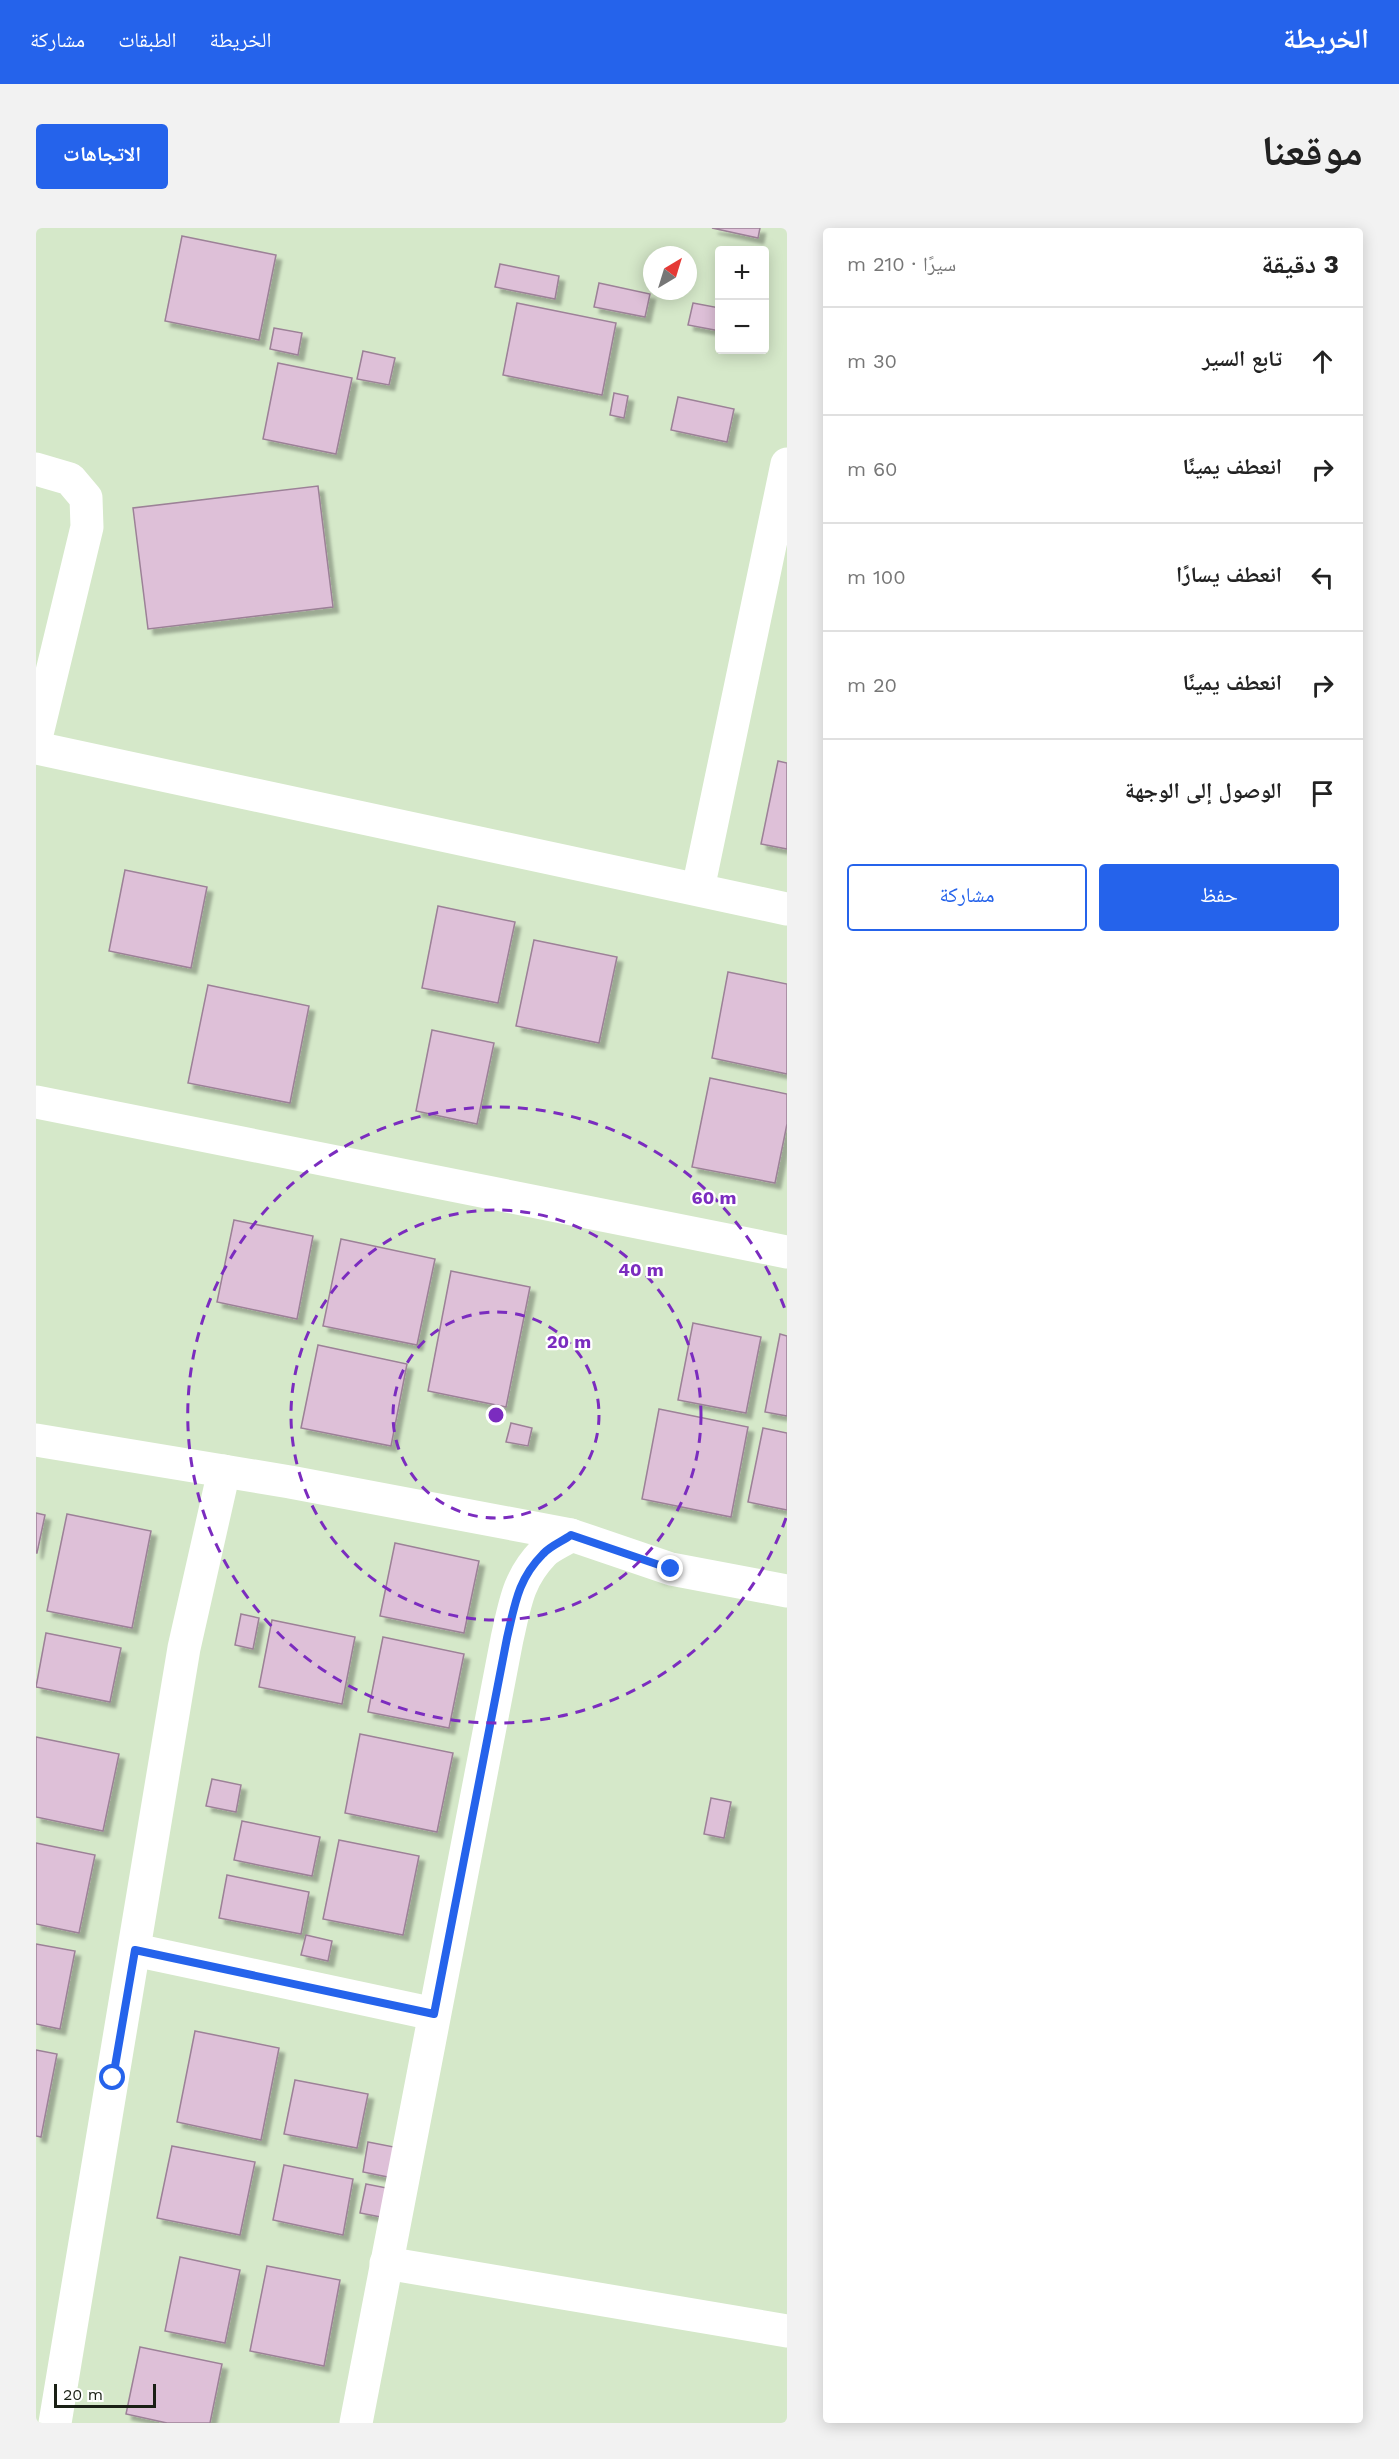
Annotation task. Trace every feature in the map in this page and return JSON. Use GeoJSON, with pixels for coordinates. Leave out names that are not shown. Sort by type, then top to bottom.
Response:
{"type":"FeatureCollection","features":[{"type":"Feature","properties":{"kind":"street"},"geometry":{"type":"LineString","coordinates":[[698,889],[787,464]]}},
{"type":"Feature","properties":{"kind":"street"},"geometry":{"type":"LineString","coordinates":[[36,469],[70,479],[86,498],[87,527],[36,738]]}},
{"type":"Feature","properties":{"kind":"street"},"geometry":{"type":"LineString","coordinates":[[36,748],[787,909]]}},
{"type":"Feature","properties":{"kind":"street"},"geometry":{"type":"LineString","coordinates":[[36,1102],[787,1252]]}},
{"type":"Feature","properties":{"kind":"street"},"geometry":{"type":"LineString","coordinates":[[36,1440],[224,1471],[571,1535],[671,1569],[787,1591]]}},
{"type":"Feature","properties":{"kind":"street"},"geometry":{"type":"LineString","coordinates":[[55,2423],[184,1648],[224,1471]]}},
{"type":"Feature","properties":{"kind":"street"},"geometry":{"type":"LineString","coordinates":[[357,2423],[434,2014],[518,1590],[528,1571],[544,1553],[571,1535]]}},
{"type":"Feature","properties":{"kind":"street"},"geometry":{"type":"LineString","coordinates":[[135,1950],[434,2014]]}},
{"type":"Feature","properties":{"kind":"street"},"geometry":{"type":"LineString","coordinates":[[386,2263],[787,2331]]}},
{"type":"Feature","properties":{"kind":"building"},"geometry":{"type":"Polygon","coordinates":[[[712,228],[760,228],[758,238],[712,228]]]}},
{"type":"Feature","properties":{"kind":"building"},"geometry":{"type":"Polygon","coordinates":[[[182,236],[276,255],[259,340],[165,321],[182,236]]]}},
{"type":"Feature","properties":{"kind":"building"},"geometry":{"type":"Polygon","coordinates":[[[500,264],[559,276],[555,299],[495,287],[500,264]]]}},
{"type":"Feature","properties":{"kind":"building"},"geometry":{"type":"Polygon","coordinates":[[[599,283],[643,292],[643,300],[649,300],[645,317],[594,307],[599,283]]]}},
{"type":"Feature","properties":{"kind":"building"},"geometry":{"type":"Polygon","coordinates":[[[517,303],[616,323],[602,395],[503,375],[517,303]]]}},
{"type":"Feature","properties":{"kind":"building"},"geometry":{"type":"Polygon","coordinates":[[[693,303],[715,307],[715,330],[688,325],[693,303]]]}},
{"type":"Feature","properties":{"kind":"building"},"geometry":{"type":"Polygon","coordinates":[[[274,328],[302,333],[298,355],[270,349],[274,328]]]}},
{"type":"Feature","properties":{"kind":"building"},"geometry":{"type":"Polygon","coordinates":[[[363,351],[395,358],[389,385],[357,379],[363,351]]]}},
{"type":"Feature","properties":{"kind":"building"},"geometry":{"type":"Polygon","coordinates":[[[278,363],[352,378],[336,454],[263,439],[278,363]]]}},
{"type":"Feature","properties":{"kind":"building"},"geometry":{"type":"Polygon","coordinates":[[[614,393],[628,396],[624,418],[610,415],[614,393]]]}},
{"type":"Feature","properties":{"kind":"building"},"geometry":{"type":"Polygon","coordinates":[[[678,397],[734,409],[727,442],[671,430],[678,397]]]}},
{"type":"Feature","properties":{"kind":"building"},"geometry":{"type":"Polygon","coordinates":[[[318,486],[333,607],[148,629],[133,508],[318,486]]]}},
{"type":"Feature","properties":{"kind":"building"},"geometry":{"type":"Polygon","coordinates":[[[778,761],[787,763],[787,849],[761,844],[778,761]]]}},
{"type":"Feature","properties":{"kind":"building"},"geometry":{"type":"Polygon","coordinates":[[[125,870],[207,887],[191,968],[109,951],[125,870]]]}},
{"type":"Feature","properties":{"kind":"building"},"geometry":{"type":"Polygon","coordinates":[[[438,906],[515,922],[498,1003],[422,988],[438,906]]]}},
{"type":"Feature","properties":{"kind":"building"},"geometry":{"type":"Polygon","coordinates":[[[534,940],[617,957],[599,1043],[516,1026],[534,940]]]}},
{"type":"Feature","properties":{"kind":"building"},"geometry":{"type":"Polygon","coordinates":[[[728,972],[787,984],[787,1074],[712,1058],[728,972]]]}},
{"type":"Feature","properties":{"kind":"building"},"geometry":{"type":"Polygon","coordinates":[[[208,985],[309,1006],[290,1103],[188,1083],[208,985]]]}},
{"type":"Feature","properties":{"kind":"building"},"geometry":{"type":"Polygon","coordinates":[[[432,1030],[494,1043],[477,1124],[416,1111],[432,1030]]]}},
{"type":"Feature","properties":{"kind":"building"},"geometry":{"type":"Polygon","coordinates":[[[710,1078],[787,1094],[787,1124],[775,1183],[692,1167],[710,1078]]]}},
{"type":"Feature","properties":{"kind":"building"},"geometry":{"type":"Polygon","coordinates":[[[234,1220],[313,1236],[297,1319],[217,1302],[234,1220]]]}},
{"type":"Feature","properties":{"kind":"building"},"geometry":{"type":"Polygon","coordinates":[[[341,1239],[435,1259],[417,1345],[323,1326],[341,1239]]]}},
{"type":"Feature","properties":{"kind":"building"},"geometry":{"type":"Polygon","coordinates":[[[451,1271],[530,1287],[506,1407],[428,1391],[451,1271]]]}},
{"type":"Feature","properties":{"kind":"building"},"geometry":{"type":"Polygon","coordinates":[[[693,1323],[761,1337],[746,1413],[678,1400],[693,1323]]]}},
{"type":"Feature","properties":{"kind":"building"},"geometry":{"type":"Polygon","coordinates":[[[780,1334],[787,1336],[787,1416],[765,1412],[780,1334]]]}},
{"type":"Feature","properties":{"kind":"building"},"geometry":{"type":"Polygon","coordinates":[[[318,1345],[407,1364],[391,1446],[301,1428],[318,1345]]]}},
{"type":"Feature","properties":{"kind":"building"},"geometry":{"type":"Polygon","coordinates":[[[659,1409],[748,1427],[731,1517],[642,1499],[659,1409]]]}},
{"type":"Feature","properties":{"kind":"building"},"geometry":{"type":"Polygon","coordinates":[[[511,1423],[532,1428],[528,1446],[506,1442],[511,1423]]]}},
{"type":"Feature","properties":{"kind":"building"},"geometry":{"type":"Polygon","coordinates":[[[763,1428],[787,1433],[787,1510],[748,1502],[763,1428]]]}},
{"type":"Feature","properties":{"kind":"building"},"geometry":{"type":"Polygon","coordinates":[[[36,1513],[45,1515],[37,1553],[36,1553],[36,1513]]]}},
{"type":"Feature","properties":{"kind":"building"},"geometry":{"type":"Polygon","coordinates":[[[67,1514],[151,1531],[132,1628],[47,1611],[67,1514]]]}},
{"type":"Feature","properties":{"kind":"building"},"geometry":{"type":"Polygon","coordinates":[[[395,1543],[479,1561],[464,1633],[380,1616],[395,1543]]]}},
{"type":"Feature","properties":{"kind":"building"},"geometry":{"type":"Polygon","coordinates":[[[241,1614],[259,1618],[253,1649],[235,1645],[241,1614]]]}},
{"type":"Feature","properties":{"kind":"building"},"geometry":{"type":"Polygon","coordinates":[[[272,1620],[355,1637],[342,1704],[259,1687],[272,1620]]]}},
{"type":"Feature","properties":{"kind":"building"},"geometry":{"type":"Polygon","coordinates":[[[46,1633],[121,1648],[110,1702],[36,1687],[46,1633]]]}},
{"type":"Feature","properties":{"kind":"building"},"geometry":{"type":"Polygon","coordinates":[[[383,1637],[464,1654],[449,1728],[368,1712],[383,1637]]]}},
{"type":"Feature","properties":{"kind":"building"},"geometry":{"type":"Polygon","coordinates":[[[360,1734],[453,1753],[437,1832],[345,1813],[360,1734]]]}},
{"type":"Feature","properties":{"kind":"building"},"geometry":{"type":"Polygon","coordinates":[[[36,1737],[119,1754],[103,1831],[36,1817],[36,1737]]]}},
{"type":"Feature","properties":{"kind":"building"},"geometry":{"type":"Polygon","coordinates":[[[212,1779],[241,1785],[236,1812],[206,1806],[212,1779]]]}},
{"type":"Feature","properties":{"kind":"building"},"geometry":{"type":"Polygon","coordinates":[[[711,1798],[731,1802],[724,1838],[704,1834],[711,1798]]]}},
{"type":"Feature","properties":{"kind":"building"},"geometry":{"type":"Polygon","coordinates":[[[242,1821],[320,1837],[312,1876],[234,1860],[242,1821]]]}},
{"type":"Feature","properties":{"kind":"building"},"geometry":{"type":"Polygon","coordinates":[[[339,1840],[419,1856],[403,1935],[323,1919],[339,1840]]]}},
{"type":"Feature","properties":{"kind":"building"},"geometry":{"type":"Polygon","coordinates":[[[36,1843],[95,1855],[79,1933],[36,1924],[36,1843]]]}},
{"type":"Feature","properties":{"kind":"building"},"geometry":{"type":"Polygon","coordinates":[[[227,1875],[309,1892],[301,1934],[219,1918],[227,1875]]]}},
{"type":"Feature","properties":{"kind":"building"},"geometry":{"type":"Polygon","coordinates":[[[306,1935],[332,1941],[328,1961],[301,1955],[306,1935]]]}},
{"type":"Feature","properties":{"kind":"building"},"geometry":{"type":"Polygon","coordinates":[[[36,1944],[75,1951],[60,2029],[36,2024],[36,1944]]]}},
{"type":"Feature","properties":{"kind":"building"},"geometry":{"type":"Polygon","coordinates":[[[195,2031],[279,2048],[261,2140],[177,2122],[195,2031]]]}},
{"type":"Feature","properties":{"kind":"building"},"geometry":{"type":"Polygon","coordinates":[[[36,2050],[57,2054],[41,2137],[36,2136],[36,2050]]]}},
{"type":"Feature","properties":{"kind":"building"},"geometry":{"type":"Polygon","coordinates":[[[295,2080],[368,2094],[357,2148],[284,2134],[295,2080]]]}},
{"type":"Feature","properties":{"kind":"building"},"geometry":{"type":"Polygon","coordinates":[[[368,2142],[394,2147],[388,2177],[363,2172],[368,2142]]]}},
{"type":"Feature","properties":{"kind":"building"},"geometry":{"type":"Polygon","coordinates":[[[172,2146],[255,2162],[240,2235],[157,2218],[172,2146]]]}},
{"type":"Feature","properties":{"kind":"building"},"geometry":{"type":"Polygon","coordinates":[[[284,2165],[353,2179],[343,2235],[273,2220],[284,2165]]]}},
{"type":"Feature","properties":{"kind":"building"},"geometry":{"type":"Polygon","coordinates":[[[366,2184],[392,2189],[386,2218],[360,2213],[366,2184]]]}},
{"type":"Feature","properties":{"kind":"building"},"geometry":{"type":"Polygon","coordinates":[[[180,2257],[240,2270],[225,2343],[165,2331],[180,2257]]]}},
{"type":"Feature","properties":{"kind":"building"},"geometry":{"type":"Polygon","coordinates":[[[267,2266],[340,2280],[324,2366],[250,2351],[267,2266]]]}},
{"type":"Feature","properties":{"kind":"building"},"geometry":{"type":"Polygon","coordinates":[[[140,2347],[222,2364],[210,2423],[167,2423],[126,2414],[140,2347]]]}},
{"type":"Feature","properties":{"kind":"route"},"geometry":{"type":"LineString","coordinates":[[113,2078],[135,1950],[434,2014],[507,1638],[518,1590],[528,1571],[544,1553],[571,1535],[671,1569]]}}]}
